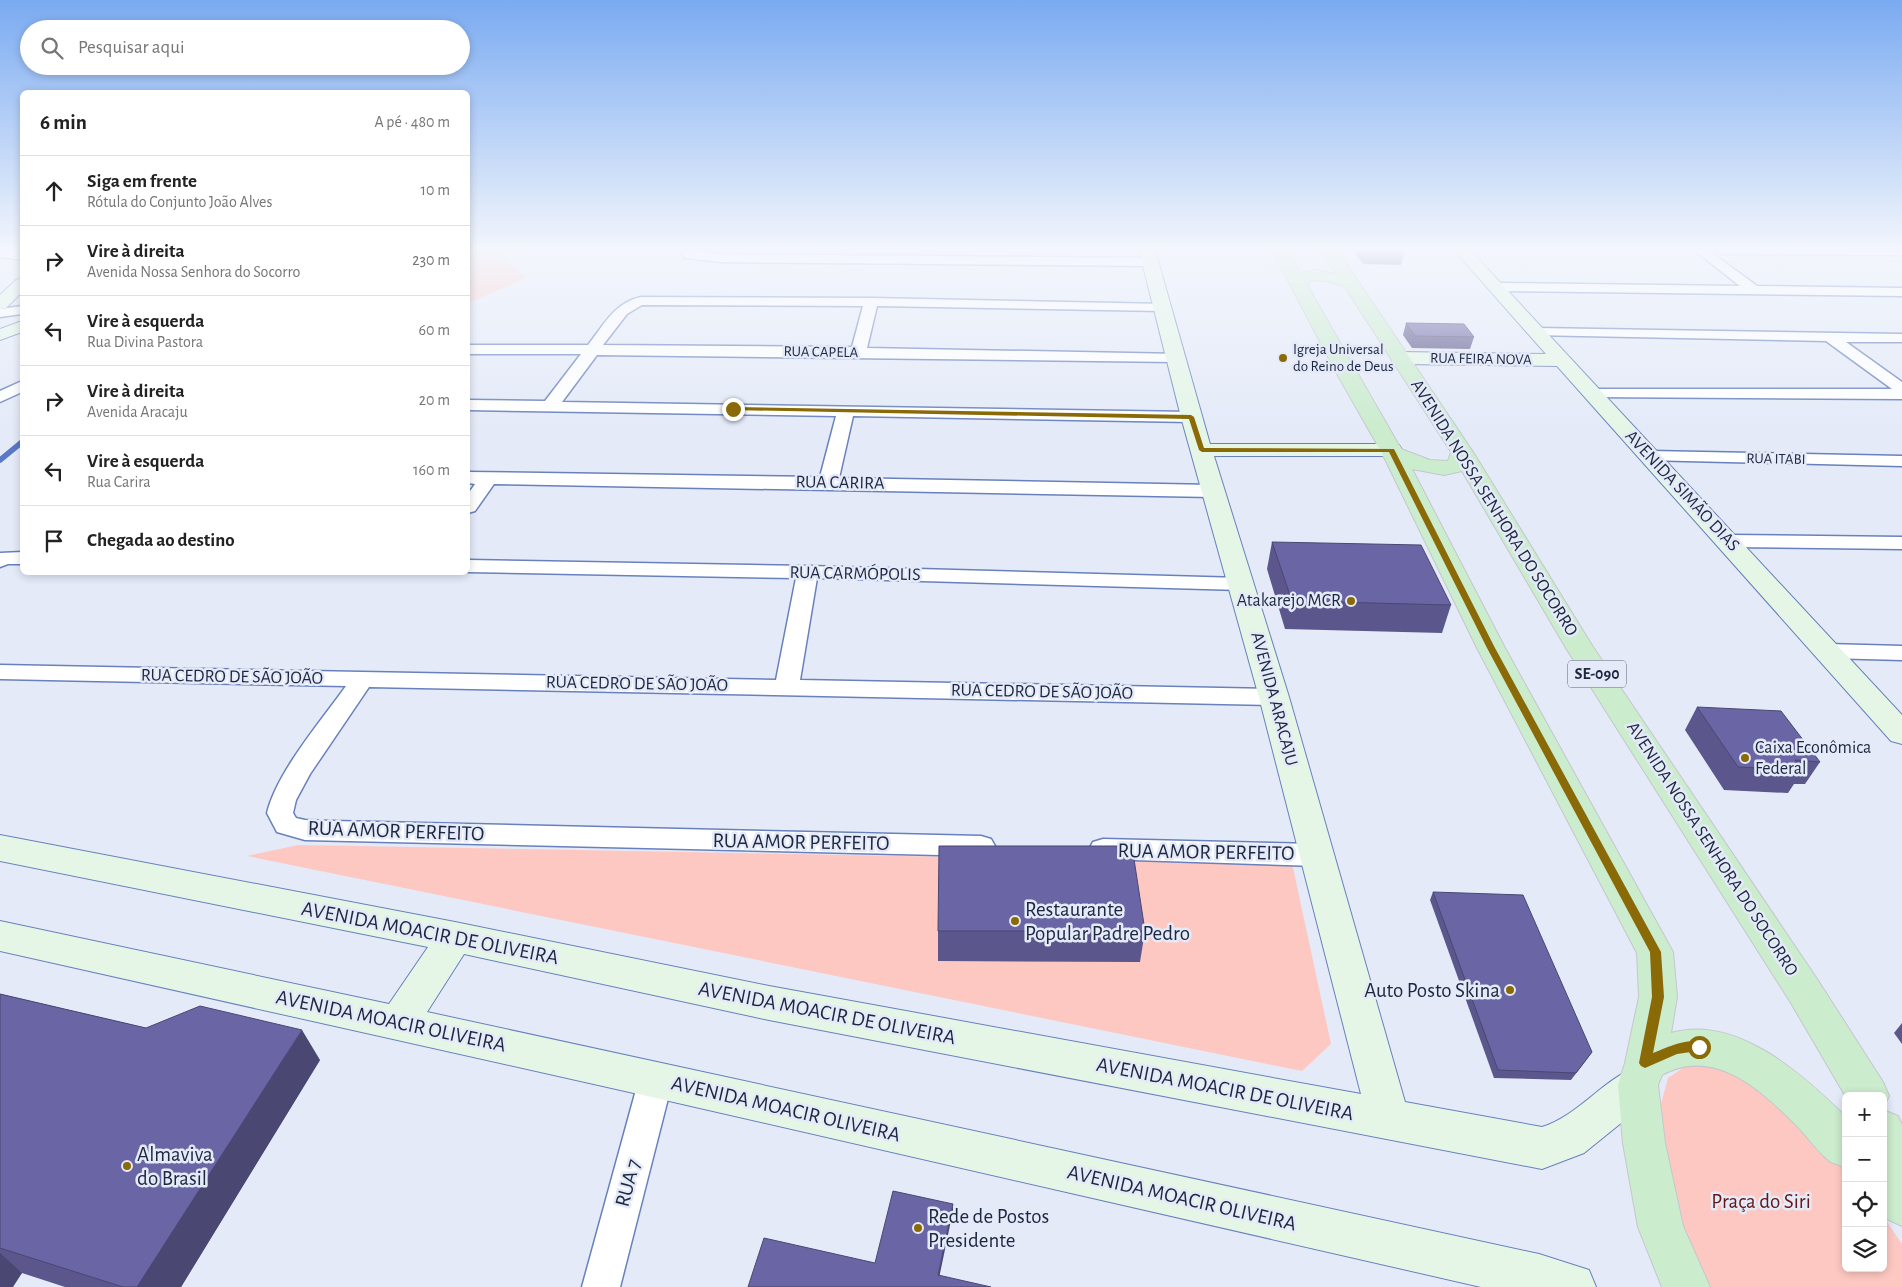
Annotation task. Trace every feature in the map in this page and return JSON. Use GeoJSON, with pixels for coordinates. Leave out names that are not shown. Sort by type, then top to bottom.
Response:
{"type":"FeatureCollection","features":[{"type":"Feature","properties":{"kind":"main road"},"geometry":{"type":"LineString","coordinates":[[1313,310],[1392,451],[1491,648],[1655,952],[1658,997],[1642,1074],[1644,1143],[1661,1227],[1686,1287]]}},
{"type":"Feature","properties":{"kind":"main road","name":"AVENIDA NOSSA SENHORA DO SOCORRO"},"geometry":{"type":"LineString","coordinates":[[1369,310],[1462,452],[1580,648],[1804,991],[1866,1092]]}},
{"type":"Feature","properties":{"kind":"main road"},"geometry":{"type":"LineString","coordinates":[[1392,451],[1416,463],[1448,467],[1458,464],[1462,452]]}},
{"type":"Feature","properties":{"kind":"main road"},"geometry":{"type":"LineString","coordinates":[[1642,1074],[1676,1049],[1699,1047],[1725,1053],[1749,1062],[1796,1096],[1842,1142]]}},
{"type":"Feature","properties":{"kind":"main road"},"geometry":{"type":"LineString","coordinates":[[1886,1137],[1902,1178]]}},
{"type":"Feature","properties":{"kind":"main road"},"geometry":{"type":"LineString","coordinates":[[1887,1189],[1902,1204]]}},
{"type":"Feature","properties":{"kind":"street"},"geometry":{"type":"LineString","coordinates":[[549,407],[624,310]]}},
{"type":"Feature","properties":{"kind":"street"},"geometry":{"type":"LineString","coordinates":[[858,352],[869,310]]}},
{"type":"Feature","properties":{"kind":"street","name":"AVENIDA ARACAJU"},"geometry":{"type":"LineString","coordinates":[[1163,310],[1191,417],[1274,697],[1389,1120]]}},
{"type":"Feature","properties":{"kind":"street","name":"AVENIDA SIMÃO DIAS"},"geometry":{"type":"LineString","coordinates":[[1517,310],[1902,734]]}},
{"type":"Feature","properties":{"kind":"street"},"geometry":{"type":"LineString","coordinates":[[0,335],[20,327]]}},
{"type":"Feature","properties":{"kind":"street"},"geometry":{"type":"LineString","coordinates":[[1537,332],[1902,338]]}},
{"type":"Feature","properties":{"kind":"street"},"geometry":{"type":"LineString","coordinates":[[1830,338],[1902,389]]}},
{"type":"Feature","properties":{"kind":"street","name":"RUA CAPELA"},"geometry":{"type":"LineString","coordinates":[[470,349],[1175,357]]}},
{"type":"Feature","properties":{"kind":"street","name":"RUA FEIRA NOVA"},"geometry":{"type":"LineString","coordinates":[[1400,358],[1561,360]]}},
{"type":"Feature","properties":{"kind":"street"},"geometry":{"type":"LineString","coordinates":[[0,397],[20,387]]}},
{"type":"Feature","properties":{"kind":"street"},"geometry":{"type":"LineString","coordinates":[[1590,392],[1902,394]]}},
{"type":"Feature","properties":{"kind":"street"},"geometry":{"type":"LineString","coordinates":[[470,405],[1191,417]]}},
{"type":"Feature","properties":{"kind":"street"},"geometry":{"type":"LineString","coordinates":[[828,483],[846,411]]}},
{"type":"Feature","properties":{"kind":"street"},"geometry":{"type":"LineString","coordinates":[[1202,450],[1392,451]]}},
{"type":"Feature","properties":{"kind":"street","name":"RUA ITABI"},"geometry":{"type":"LineString","coordinates":[[1650,456],[1902,461]]}},
{"type":"Feature","properties":{"kind":"street","name":"RUA CARIRA"},"geometry":{"type":"LineString","coordinates":[[470,478],[828,483],[1213,492]]}},
{"type":"Feature","properties":{"kind":"street"},"geometry":{"type":"LineString","coordinates":[[470,504],[488,479]]}},
{"type":"Feature","properties":{"kind":"street"},"geometry":{"type":"LineString","coordinates":[[1728,541],[1902,543]]}},
{"type":"Feature","properties":{"kind":"street","name":"RUA CARMÓPOLIS"},"geometry":{"type":"LineString","coordinates":[[470,566],[808,572],[1242,584]]}},
{"type":"Feature","properties":{"kind":"street"},"geometry":{"type":"LineString","coordinates":[[787,686],[808,572]]}},
{"type":"Feature","properties":{"kind":"street"},"geometry":{"type":"LineString","coordinates":[[1827,651],[1902,653]]}},
{"type":"Feature","properties":{"kind":"street","name":"RUA CEDRO DE SÃO JOÃO"},"geometry":{"type":"LineString","coordinates":[[0,672],[1274,697]]}},
{"type":"Feature","properties":{"kind":"street","name":"RUA AMOR PERFEITO"},"geometry":{"type":"LineString","coordinates":[[362,680],[300,770],[286,794],[280,813],[287,825],[299,829],[323,830],[1008,847]]}},
{"type":"Feature","properties":{"kind":"street","name":"AVENIDA MOACIR DE OLIVEIRA"},"geometry":{"type":"LineString","coordinates":[[0,848],[455,937],[769,1003],[1542,1148],[1569,1139],[1642,1074]]}},
{"type":"Feature","properties":{"kind":"street","name":"RUA AMOR PERFEITO"},"geometry":{"type":"LineString","coordinates":[[1077,849],[1316,855]]}},
{"type":"Feature","properties":{"kind":"street","name":"AVENIDA MOACIR OLIVEIRA"},"geometry":{"type":"LineString","coordinates":[[0,936],[656,1079],[1529,1275],[1572,1287]]}},
{"type":"Feature","properties":{"kind":"street"},"geometry":{"type":"LineString","coordinates":[[399,1022],[455,937]]}},
{"type":"Feature","properties":{"kind":"street","name":"RUA 7"},"geometry":{"type":"LineString","coordinates":[[601,1287],[656,1079]]}},
{"type":"Feature","properties":{"kind":"green space"},"geometry":{"type":"Polygon","coordinates":[[[298,845],[1292,863],[1331,1044],[1302,1071],[247,856],[298,845]]]}},
{"type":"Feature","properties":{"kind":"green space","name":"Praça do Siri"},"geometry":{"type":"Polygon","coordinates":[[[1707,1062],[1733,1071],[1803,1122],[1842,1162],[1842,1272],[1887,1272],[1887,1222],[1902,1244],[1902,1287],[1706,1287],[1679,1222],[1659,1111],[1668,1078],[1687,1065],[1707,1062]]]}},
{"type":"Feature","properties":{"kind":"building"},"geometry":{"type":"Polygon","coordinates":[[[1406,323],[1464,324],[1474,337],[1415,336],[1406,323]]]}},
{"type":"Feature","properties":{"kind":"building"},"geometry":{"type":"Polygon","coordinates":[[[1272,542],[1421,545],[1451,605],[1292,601],[1272,542]]]}},
{"type":"Feature","properties":{"kind":"building"},"geometry":{"type":"Polygon","coordinates":[[[1697,707],[1781,711],[1820,762],[1795,760],[1803,770],[1738,767],[1697,707]]]}},
{"type":"Feature","properties":{"kind":"building"},"geometry":{"type":"Polygon","coordinates":[[[939,846],[1132,846],[1145,931],[938,931],[939,846]]]}},
{"type":"Feature","properties":{"kind":"building","name":"Auto Posto Skina"},"geometry":{"type":"Polygon","coordinates":[[[1433,892],[1523,895],[1592,1052],[1576,1073],[1498,1070],[1433,892]]]}},
{"type":"Feature","properties":{"kind":"building","name":"Almaviva do Brasil"},"geometry":{"type":"Polygon","coordinates":[[[0,994],[146,1028],[200,1006],[302,1030],[137,1287],[123,1287],[0,1248],[0,994]]]}},
{"type":"Feature","properties":{"kind":"building","name":"Rede de Postos Presidente"},"geometry":{"type":"Polygon","coordinates":[[[893,1191],[953,1204],[938,1275],[991,1287],[748,1287],[764,1238],[875,1263],[893,1191]]]}},
{"type":"Feature","properties":{"kind":"waterway"},"geometry":{"type":"LineString","coordinates":[[0,460],[20,444]]}},
{"type":"Feature","properties":{"kind":"place","name":"Igreja Universal do Reino de Deus"},"geometry":{"type":"Point","coordinates":[1283,358]}},
{"type":"Feature","properties":{"kind":"place","name":"Atakarejo MCR"},"geometry":{"type":"Point","coordinates":[1351,601]}},
{"type":"Feature","properties":{"kind":"place","name":"Caixa Econômica Federal"},"geometry":{"type":"Point","coordinates":[1745,758]}},
{"type":"Feature","properties":{"kind":"place","name":"Restaurante Popular Padre Pedro"},"geometry":{"type":"Point","coordinates":[1015,921]}},
{"type":"Feature","properties":{"kind":"place","name":"Auto Posto Skina"},"geometry":{"type":"Point","coordinates":[1510,990]}},
{"type":"Feature","properties":{"kind":"place","name":"Almaviva do Brasil"},"geometry":{"type":"Point","coordinates":[127,1166]}},
{"type":"Feature","properties":{"kind":"place","name":"Rede de Postos Presidente"},"geometry":{"type":"Point","coordinates":[918,1228]}},
{"type":"Feature","properties":{"kind":"route"},"geometry":{"type":"LineString","coordinates":[[733,409],[1191,417],[1202,450],[1391,450],[1491,648],[1655,952],[1658,997],[1645,1063],[1676,1049],[1699,1047]]}}]}
